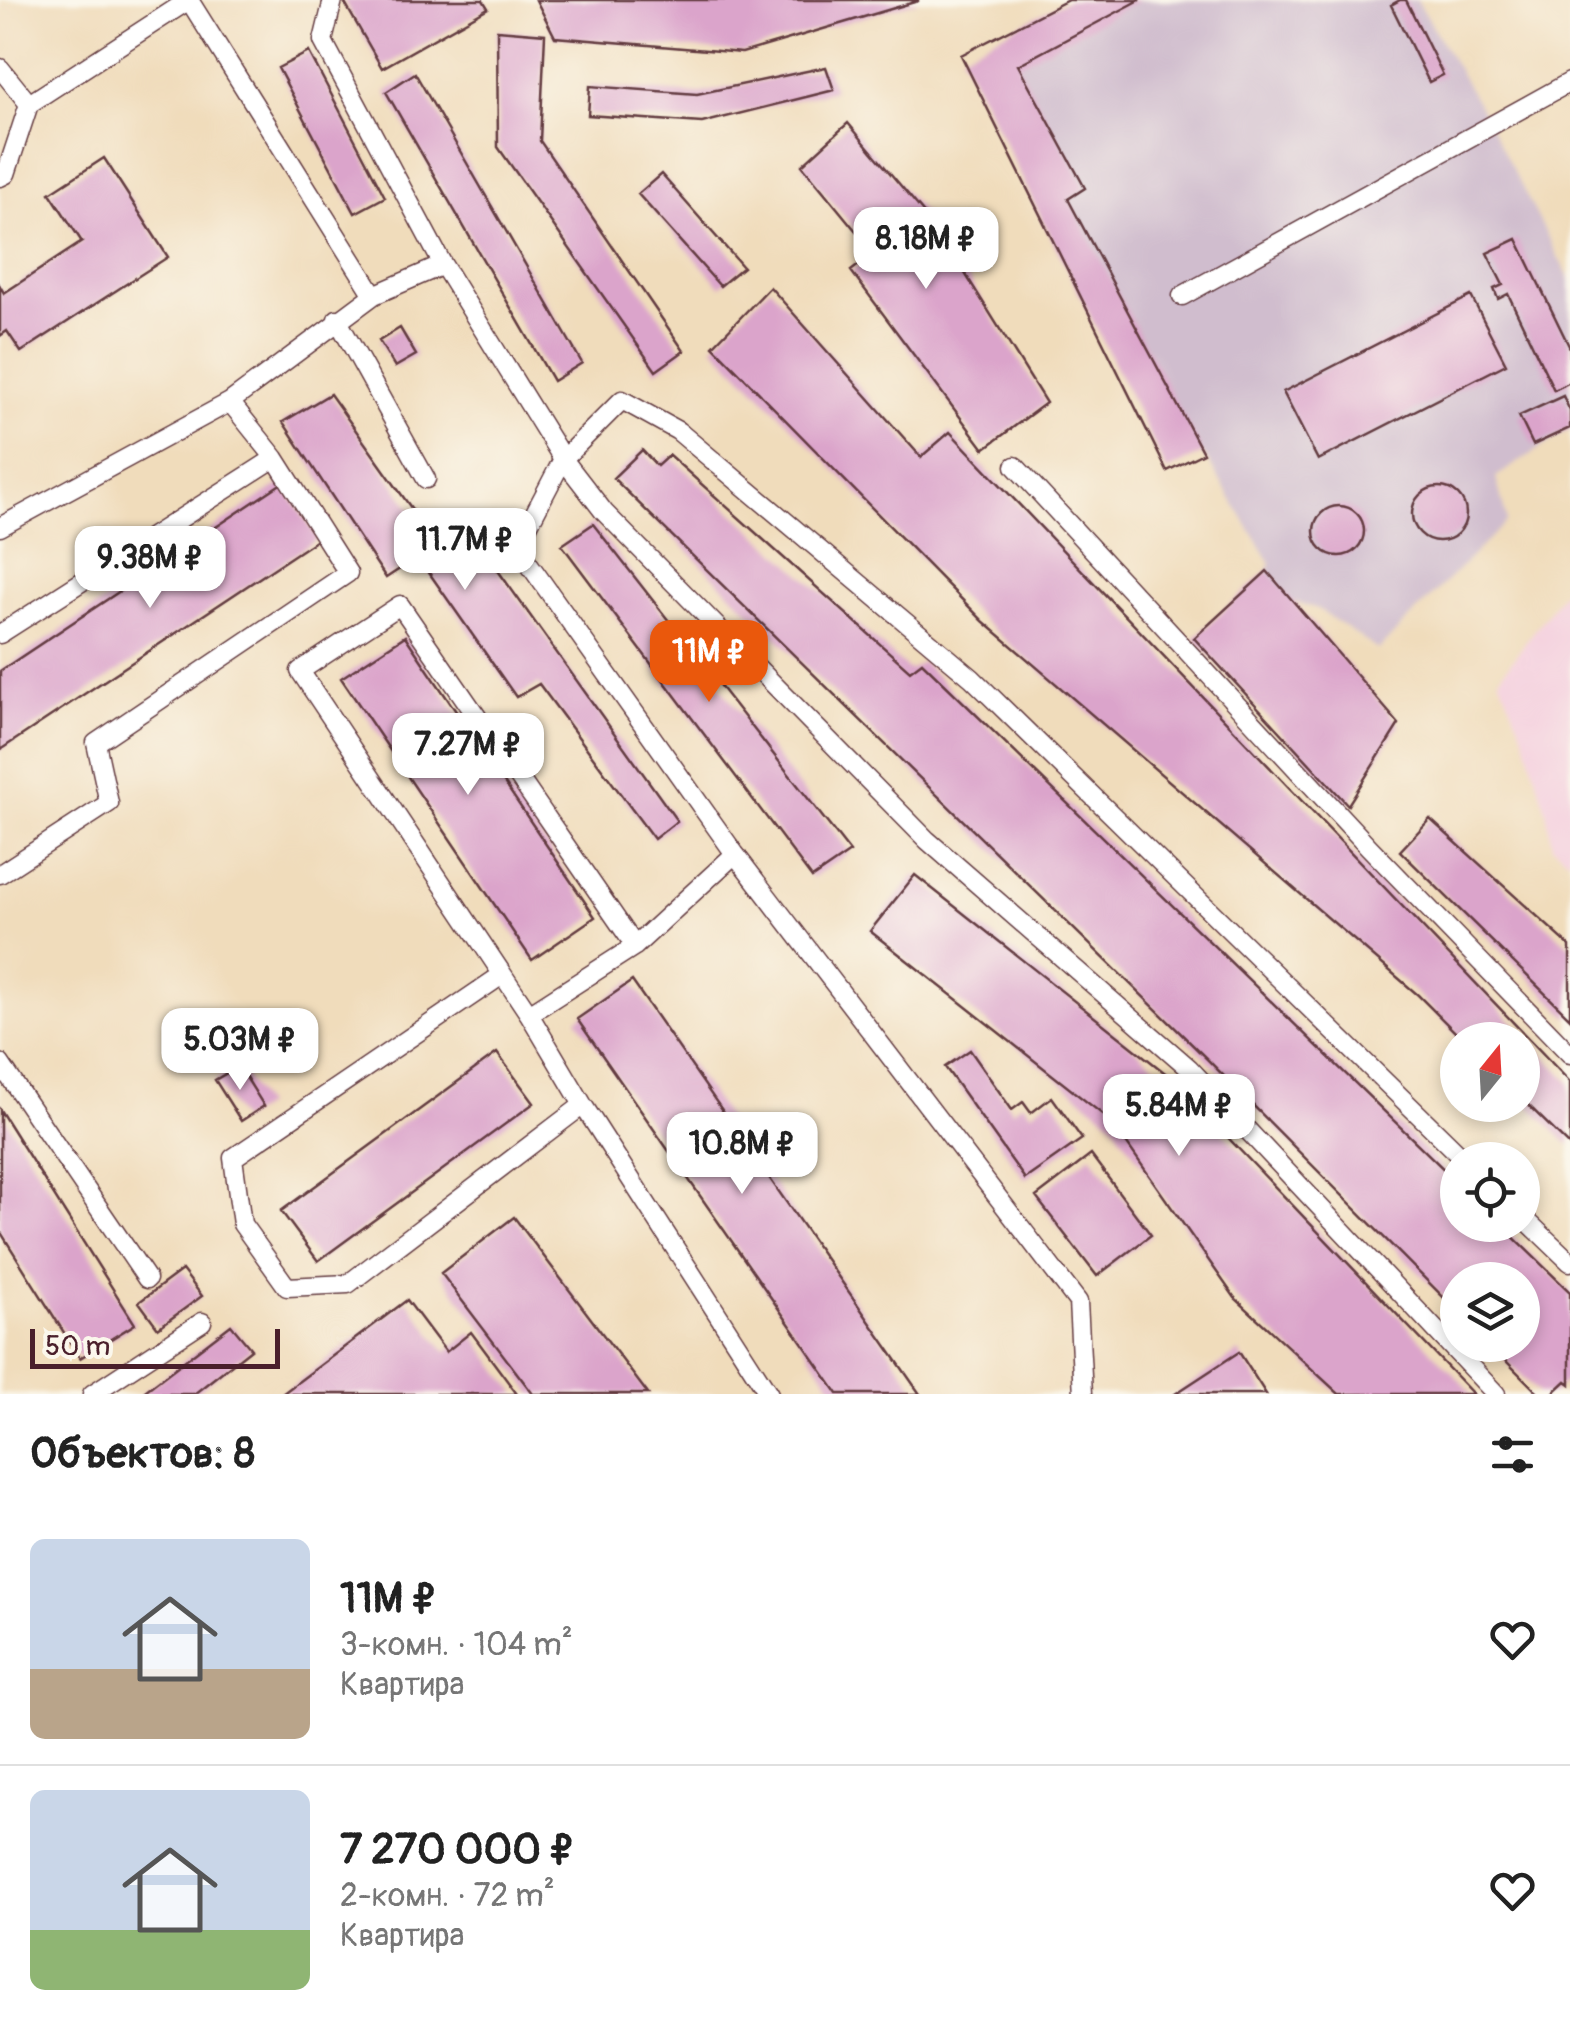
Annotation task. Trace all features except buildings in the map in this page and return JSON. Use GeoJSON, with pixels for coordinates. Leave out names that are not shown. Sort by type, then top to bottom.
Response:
{"type":"FeatureCollection","features":[{"type":"Feature","properties":{"kind":"lane"},"geometry":{"type":"LineString","coordinates":[[0,177],[6,174],[29,104],[189,0],[374,294]]}},
{"type":"Feature","properties":{"kind":"lane"},"geometry":{"type":"LineString","coordinates":[[333,0],[323,41],[444,264],[563,459],[604,512],[927,840],[1189,1068],[1496,1394]]}},
{"type":"Feature","properties":{"kind":"lane"},"geometry":{"type":"LineString","coordinates":[[0,68],[29,104]]}},
{"type":"Feature","properties":{"kind":"lane"},"geometry":{"type":"LineString","coordinates":[[1182,296],[1570,82]]}},
{"type":"Feature","properties":{"kind":"lane"},"geometry":{"type":"LineString","coordinates":[[0,527],[230,402],[374,294],[444,264]]}},
{"type":"Feature","properties":{"kind":"lane"},"geometry":{"type":"LineString","coordinates":[[336,319],[426,479]]}},
{"type":"Feature","properties":{"kind":"lane"},"geometry":{"type":"LineString","coordinates":[[1083,1394],[1078,1302],[735,854],[517,547],[563,459],[622,400],[678,431],[972,678],[1448,1142]]}},
{"type":"Feature","properties":{"kind":"lane"},"geometry":{"type":"LineString","coordinates":[[0,874],[109,802],[96,743],[348,573],[275,458],[230,402]]}},
{"type":"Feature","properties":{"kind":"lane"},"geometry":{"type":"LineString","coordinates":[[0,634],[275,458]]}},
{"type":"Feature","properties":{"kind":"lane"},"geometry":{"type":"LineString","coordinates":[[1015,466],[1369,847],[1570,1054]]}},
{"type":"Feature","properties":{"kind":"lane"},"geometry":{"type":"LineString","coordinates":[[636,946],[400,605],[300,671],[529,1014],[769,1394]]}},
{"type":"Feature","properties":{"kind":"lane"},"geometry":{"type":"LineString","coordinates":[[529,1014],[636,946],[735,854]]}},
{"type":"Feature","properties":{"kind":"lane"},"geometry":{"type":"LineString","coordinates":[[502,975],[233,1158],[242,1224],[286,1287],[348,1284],[583,1105]]}},
{"type":"Feature","properties":{"kind":"lane"},"geometry":{"type":"LineString","coordinates":[[0,1063],[147,1279]]}},
{"type":"Feature","properties":{"kind":"lane"},"geometry":{"type":"LineString","coordinates":[[1540,1233],[1570,1262]]}},
{"type":"Feature","properties":{"kind":"lane"},"geometry":{"type":"LineString","coordinates":[[92,1394],[202,1322]]}},
{"type":"Feature","properties":{"kind":"shaded area"},"geometry":{"type":"Polygon","coordinates":[[[1140,0],[1417,0],[1484,114],[1570,280],[1570,429],[1496,477],[1507,521],[1378,650],[1318,609],[1292,601],[1267,571],[1271,563],[1203,453],[1068,199],[1085,188],[1018,65],[1140,0]]]}},
{"type":"Feature","properties":{"kind":"shaded area"},"geometry":{"type":"Polygon","coordinates":[[[1570,583],[1570,860],[1552,846],[1546,810],[1524,736],[1499,678],[1570,583]]]}}]}
